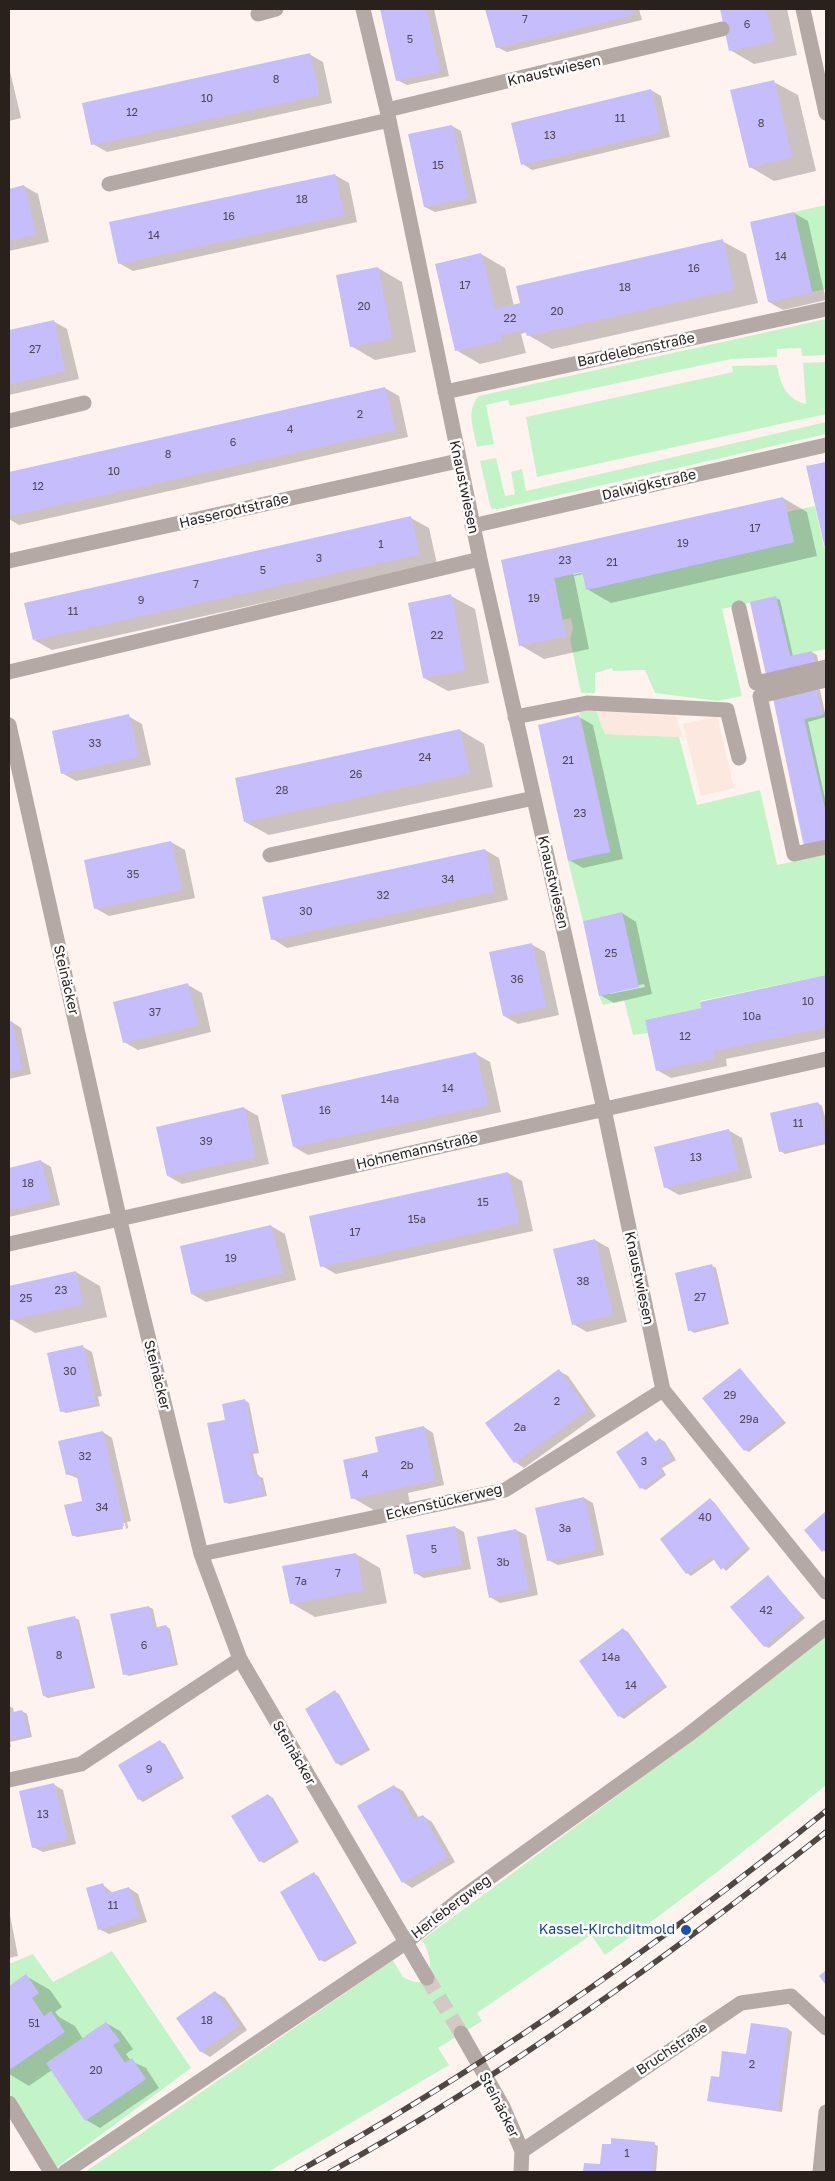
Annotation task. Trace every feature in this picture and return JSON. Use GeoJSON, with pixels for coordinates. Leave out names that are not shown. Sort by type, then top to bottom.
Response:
{"type":"FeatureCollection","features":[{"type":"Feature","properties":{"kind":"street"},"geometry":{"type":"LineString","coordinates":[[258,14],[276,9]]}},
{"type":"Feature","properties":{"kind":"street","name":"Knaustwiesen"},"geometry":{"type":"LineString","coordinates":[[363,9],[388,115],[472,526],[604,1109],[663,1390],[826,1592]]}},
{"type":"Feature","properties":{"kind":"street"},"geometry":{"type":"LineString","coordinates":[[803,9],[826,113]]}},
{"type":"Feature","properties":{"kind":"street","name":"Knaustwiesen"},"geometry":{"type":"LineString","coordinates":[[109,184],[722,29]]}},
{"type":"Feature","properties":{"kind":"street","name":"Bardelebenstraße"},"geometry":{"type":"LineString","coordinates":[[445,392],[826,309]]}},
{"type":"Feature","properties":{"kind":"street"},"geometry":{"type":"LineString","coordinates":[[9,421],[84,403]]}},
{"type":"Feature","properties":{"kind":"street","name":"Dalwigkstraße"},"geometry":{"type":"LineString","coordinates":[[472,526],[826,444]]}},
{"type":"Feature","properties":{"kind":"street","name":"Hasserodtstraße"},"geometry":{"type":"LineString","coordinates":[[9,561],[458,461]]}},
{"type":"Feature","properties":{"kind":"street"},"geometry":{"type":"LineString","coordinates":[[9,672],[480,559]]}},
{"type":"Feature","properties":{"kind":"street"},"geometry":{"type":"LineString","coordinates":[[739,608],[756,683],[826,666]]}},
{"type":"Feature","properties":{"kind":"street"},"geometry":{"type":"LineString","coordinates":[[826,680],[760,696],[794,854],[826,848]]}},
{"type":"Feature","properties":{"kind":"street"},"geometry":{"type":"LineString","coordinates":[[515,717],[587,703],[727,710],[739,758]]}},
{"type":"Feature","properties":{"kind":"street","name":"Steinäcker"},"geometry":{"type":"LineString","coordinates":[[9,724],[119,1218],[201,1554],[240,1659],[427,1978]]}},
{"type":"Feature","properties":{"kind":"street"},"geometry":{"type":"LineString","coordinates":[[270,855],[534,798]]}},
{"type":"Feature","properties":{"kind":"street","name":"Hohnemannstraße"},"geometry":{"type":"LineString","coordinates":[[9,1244],[826,1059]]}},
{"type":"Feature","properties":{"kind":"street","name":"Eckenstückerweg"},"geometry":{"type":"LineString","coordinates":[[201,1554],[505,1490],[663,1390]]}},
{"type":"Feature","properties":{"kind":"street","name":"Herlebergweg"},"geometry":{"type":"LineString","coordinates":[[65,2172],[405,1943],[460,1899],[688,1735],[826,1626]]}},
{"type":"Feature","properties":{"kind":"street"},"geometry":{"type":"LineString","coordinates":[[9,1780],[81,1764],[240,1659]]}},
{"type":"Feature","properties":{"kind":"street","name":"Bruchstraße"},"geometry":{"type":"LineString","coordinates":[[522,2151],[741,2003],[791,1996],[826,2028]]}},
{"type":"Feature","properties":{"kind":"street","name":"Steinäcker"},"geometry":{"type":"LineString","coordinates":[[461,2033],[503,2107],[522,2151]]}},
{"type":"Feature","properties":{"kind":"street"},"geometry":{"type":"LineString","coordinates":[[9,2103],[51,2172]]}},
{"type":"Feature","properties":{"kind":"street"},"geometry":{"type":"LineString","coordinates":[[820,2172],[826,2112]]}},
{"type":"Feature","properties":{"kind":"street"},"geometry":{"type":"LineString","coordinates":[[521,2172],[522,2151]]}},
{"type":"Feature","properties":{"kind":"shaded area"},"geometry":{"type":"Polygon","coordinates":[[[596,711],[676,716],[683,737],[605,734],[596,711]]]}},
{"type":"Feature","properties":{"kind":"shaded area"},"geometry":{"type":"Polygon","coordinates":[[[717,716],[734,788],[701,796],[683,724],[717,716]]]}},
{"type":"Feature","properties":{"kind":"green space"},"geometry":{"type":"Polygon","coordinates":[[[826,205],[826,289],[812,292],[794,212],[826,205]]]}},
{"type":"Feature","properties":{"kind":"green space"},"geometry":{"type":"Polygon","coordinates":[[[826,319],[826,355],[802,356],[801,348],[777,349],[777,357],[731,359],[510,406],[508,400],[486,405],[494,444],[477,447],[471,414],[472,408],[479,396],[826,319]]]}},
{"type":"Feature","properties":{"kind":"green space"},"geometry":{"type":"Polygon","coordinates":[[[826,362],[826,414],[537,477],[526,417],[733,372],[732,366],[777,365],[785,390],[793,398],[806,404],[803,363],[826,362]]]}},
{"type":"Feature","properties":{"kind":"green space"},"geometry":{"type":"Polygon","coordinates":[[[826,422],[826,434],[498,509],[492,509],[490,505],[480,461],[496,458],[505,496],[515,494],[511,472],[522,469],[526,491],[826,422]]]}},
{"type":"Feature","properties":{"kind":"green space"},"geometry":{"type":"Polygon","coordinates":[[[815,506],[824,547],[826,547],[826,649],[790,656],[776,597],[722,609],[742,696],[718,701],[655,693],[645,670],[613,671],[612,668],[595,673],[595,693],[581,693],[570,639],[573,629],[571,618],[562,620],[554,578],[582,572],[586,590],[794,542],[787,512],[815,506]]]}},
{"type":"Feature","properties":{"kind":"green space"},"geometry":{"type":"Polygon","coordinates":[[[579,711],[596,711],[605,734],[679,737],[697,805],[760,790],[777,865],[826,854],[826,975],[700,1001],[701,1008],[645,1020],[648,1033],[633,1035],[624,1000],[603,1005],[599,996],[638,987],[622,912],[583,921],[568,861],[610,851],[579,711]]]}},
{"type":"Feature","properties":{"kind":"green space"},"geometry":{"type":"Polygon","coordinates":[[[826,712],[825,813],[804,719],[822,715],[826,712]]]}},
{"type":"Feature","properties":{"kind":"green space"},"geometry":{"type":"Polygon","coordinates":[[[826,1634],[826,1785],[717,1872],[633,1935],[605,1955],[591,1935],[477,2013],[482,2021],[438,2048],[449,2065],[268,2172],[85,2172],[393,1960],[403,1977],[421,1982],[427,1978],[430,1965],[429,1957],[422,1940],[629,1787],[826,1634]]]}},
{"type":"Feature","properties":{"kind":"green space"},"geometry":{"type":"Polygon","coordinates":[[[112,1951],[191,2068],[56,2168],[9,2092],[9,1964],[33,1954],[53,1982],[112,1951]]]}},
{"type":"Feature","properties":{"kind":"building"},"geometry":{"type":"Polygon","coordinates":[[[380,9],[426,9],[440,71],[396,81],[380,9]]]}},
{"type":"Feature","properties":{"kind":"building"},"geometry":{"type":"Polygon","coordinates":[[[485,9],[631,9],[633,15],[496,48],[485,9]]]}},
{"type":"Feature","properties":{"kind":"building"},"geometry":{"type":"Polygon","coordinates":[[[720,9],[766,9],[774,41],[729,51],[720,9]]]}},
{"type":"Feature","properties":{"kind":"building"},"geometry":{"type":"Polygon","coordinates":[[[310,53],[319,95],[91,145],[82,103],[310,53]]]}},
{"type":"Feature","properties":{"kind":"building"},"geometry":{"type":"Polygon","coordinates":[[[774,80],[792,157],[749,168],[730,90],[774,80]]]}},
{"type":"Feature","properties":{"kind":"building"},"geometry":{"type":"Polygon","coordinates":[[[651,89],[661,132],[521,165],[511,123],[651,89]]]}},
{"type":"Feature","properties":{"kind":"building"},"geometry":{"type":"Polygon","coordinates":[[[452,125],[468,198],[424,207],[408,134],[452,125]]]}},
{"type":"Feature","properties":{"kind":"building"},"geometry":{"type":"Polygon","coordinates":[[[335,174],[344,215],[118,264],[109,222],[335,174]]]}},
{"type":"Feature","properties":{"kind":"building"},"geometry":{"type":"Polygon","coordinates":[[[24,185],[36,234],[9,241],[9,189],[24,185]]]}},
{"type":"Feature","properties":{"kind":"building"},"geometry":{"type":"Polygon","coordinates":[[[794,212],[812,292],[768,302],[750,222],[794,212]]]}},
{"type":"Feature","properties":{"kind":"building"},"geometry":{"type":"Polygon","coordinates":[[[723,239],[734,289],[527,336],[525,330],[500,335],[502,340],[455,351],[435,264],[481,253],[495,309],[520,303],[516,286],[723,239]]]}},
{"type":"Feature","properties":{"kind":"building"},"geometry":{"type":"Polygon","coordinates":[[[378,267],[392,338],[350,347],[336,275],[378,267]]]}},
{"type":"Feature","properties":{"kind":"building"},"geometry":{"type":"Polygon","coordinates":[[[54,320],[65,371],[9,384],[9,330],[54,320]]]}},
{"type":"Feature","properties":{"kind":"building"},"geometry":{"type":"Polygon","coordinates":[[[385,387],[395,430],[9,516],[9,472],[385,387]]]}},
{"type":"Feature","properties":{"kind":"building"},"geometry":{"type":"Polygon","coordinates":[[[826,462],[826,547],[825,548],[806,466],[826,462]]]}},
{"type":"Feature","properties":{"kind":"building"},"geometry":{"type":"Polygon","coordinates":[[[783,497],[794,542],[586,590],[582,572],[554,578],[566,636],[519,646],[501,560],[783,497]]]}},
{"type":"Feature","properties":{"kind":"building"},"geometry":{"type":"Polygon","coordinates":[[[411,516],[420,554],[33,640],[24,603],[411,516]]]}},
{"type":"Feature","properties":{"kind":"building"},"geometry":{"type":"Polygon","coordinates":[[[451,594],[465,670],[423,678],[408,603],[451,594]]]}},
{"type":"Feature","properties":{"kind":"building"},"geometry":{"type":"Polygon","coordinates":[[[776,596],[790,656],[812,651],[815,664],[766,675],[750,602],[776,596]]]}},
{"type":"Feature","properties":{"kind":"building"},"geometry":{"type":"Polygon","coordinates":[[[816,686],[822,715],[804,719],[826,813],[826,842],[804,847],[773,698],[816,686]]]}},
{"type":"Feature","properties":{"kind":"building"},"geometry":{"type":"Polygon","coordinates":[[[129,714],[138,757],[61,774],[52,731],[129,714]]]}},
{"type":"Feature","properties":{"kind":"building"},"geometry":{"type":"Polygon","coordinates":[[[579,715],[610,852],[568,861],[538,725],[579,715]]]}},
{"type":"Feature","properties":{"kind":"building"},"geometry":{"type":"Polygon","coordinates":[[[460,729],[470,773],[244,822],[235,778],[460,729]]]}},
{"type":"Feature","properties":{"kind":"building"},"geometry":{"type":"Polygon","coordinates":[[[171,841],[182,890],[94,909],[84,860],[171,841]]]}},
{"type":"Feature","properties":{"kind":"building"},"geometry":{"type":"Polygon","coordinates":[[[485,849],[494,892],[271,940],[262,897],[485,849]]]}},
{"type":"Feature","properties":{"kind":"building"},"geometry":{"type":"Polygon","coordinates":[[[622,912],[639,987],[599,996],[583,921],[622,912]]]}},
{"type":"Feature","properties":{"kind":"building"},"geometry":{"type":"Polygon","coordinates":[[[532,943],[546,1007],[503,1016],[489,952],[532,943]]]}},
{"type":"Feature","properties":{"kind":"building"},"geometry":{"type":"Polygon","coordinates":[[[826,975],[826,1027],[713,1051],[714,1058],[656,1071],[645,1020],[701,1008],[700,1002],[826,975]]]}},
{"type":"Feature","properties":{"kind":"building"},"geometry":{"type":"Polygon","coordinates":[[[188,983],[198,1025],[123,1043],[113,1002],[188,983]]]}},
{"type":"Feature","properties":{"kind":"building"},"geometry":{"type":"Polygon","coordinates":[[[12,1021],[22,1069],[9,1072],[9,1022],[12,1021]]]}},
{"type":"Feature","properties":{"kind":"building"},"geometry":{"type":"Polygon","coordinates":[[[476,1052],[488,1105],[293,1147],[281,1095],[476,1052]]]}},
{"type":"Feature","properties":{"kind":"building"},"geometry":{"type":"Polygon","coordinates":[[[818,1102],[826,1141],[779,1152],[770,1113],[818,1102]]]}},
{"type":"Feature","properties":{"kind":"building"},"geometry":{"type":"Polygon","coordinates":[[[244,1107],[255,1157],[167,1176],[156,1127],[244,1107]]]}},
{"type":"Feature","properties":{"kind":"building"},"geometry":{"type":"Polygon","coordinates":[[[729,1129],[738,1170],[664,1188],[654,1147],[729,1129]]]}},
{"type":"Feature","properties":{"kind":"building"},"geometry":{"type":"Polygon","coordinates":[[[41,1160],[51,1200],[9,1210],[9,1168],[41,1160]]]}},
{"type":"Feature","properties":{"kind":"building"},"geometry":{"type":"Polygon","coordinates":[[[508,1172],[519,1223],[320,1267],[309,1216],[508,1172]]]}},
{"type":"Feature","properties":{"kind":"building"},"geometry":{"type":"Polygon","coordinates":[[[271,1225],[283,1273],[191,1294],[180,1246],[271,1225]]]}},
{"type":"Feature","properties":{"kind":"building"},"geometry":{"type":"Polygon","coordinates":[[[595,1239],[613,1314],[572,1325],[553,1249],[595,1239]]]}},
{"type":"Feature","properties":{"kind":"building"},"geometry":{"type":"Polygon","coordinates":[[[712,1264],[726,1322],[688,1331],[675,1273],[712,1264]]]}},
{"type":"Feature","properties":{"kind":"building"},"geometry":{"type":"Polygon","coordinates":[[[76,1271],[83,1304],[10,1320],[9,1286],[76,1271]]]}},
{"type":"Feature","properties":{"kind":"building"},"geometry":{"type":"Polygon","coordinates":[[[83,1345],[96,1404],[60,1412],[47,1353],[83,1345]]]}},
{"type":"Feature","properties":{"kind":"building"},"geometry":{"type":"Polygon","coordinates":[[[740,1368],[782,1420],[744,1451],[702,1398],[740,1368]]]}},
{"type":"Feature","properties":{"kind":"building"},"geometry":{"type":"Polygon","coordinates":[[[559,1369],[587,1410],[514,1463],[485,1423],[559,1369]]]}},
{"type":"Feature","properties":{"kind":"building"},"geometry":{"type":"Polygon","coordinates":[[[245,1399],[256,1451],[249,1452],[254,1476],[259,1475],[263,1494],[224,1503],[207,1423],[225,1420],[222,1404],[245,1399]]]}},
{"type":"Feature","properties":{"kind":"building"},"geometry":{"type":"Polygon","coordinates":[[[424,1426],[435,1480],[351,1499],[343,1460],[378,1452],[375,1437],[424,1426]]]}},
{"type":"Feature","properties":{"kind":"building"},"geometry":{"type":"Polygon","coordinates":[[[103,1431],[124,1526],[72,1536],[64,1505],[82,1501],[76,1472],[66,1475],[58,1441],[103,1431]]]}},
{"type":"Feature","properties":{"kind":"building"},"geometry":{"type":"Polygon","coordinates":[[[647,1431],[655,1442],[660,1438],[672,1458],[658,1466],[663,1473],[640,1489],[616,1452],[647,1431]]]}},
{"type":"Feature","properties":{"kind":"building"},"geometry":{"type":"Polygon","coordinates":[[[584,1497],[596,1550],[547,1561],[535,1508],[584,1497]]]}},
{"type":"Feature","properties":{"kind":"building"},"geometry":{"type":"Polygon","coordinates":[[[710,1498],[747,1546],[721,1570],[711,1556],[686,1574],[660,1539],[710,1498]]]}},
{"type":"Feature","properties":{"kind":"building"},"geometry":{"type":"Polygon","coordinates":[[[826,1511],[826,1548],[822,1552],[804,1530],[826,1511]]]}},
{"type":"Feature","properties":{"kind":"building"},"geometry":{"type":"Polygon","coordinates":[[[455,1526],[462,1564],[414,1574],[406,1535],[455,1526]]]}},
{"type":"Feature","properties":{"kind":"building"},"geometry":{"type":"Polygon","coordinates":[[[516,1529],[529,1590],[489,1598],[477,1537],[516,1529]]]}},
{"type":"Feature","properties":{"kind":"building"},"geometry":{"type":"Polygon","coordinates":[[[356,1553],[363,1590],[290,1604],[282,1566],[356,1553]]]}},
{"type":"Feature","properties":{"kind":"building"},"geometry":{"type":"Polygon","coordinates":[[[768,1575],[801,1615],[764,1647],[730,1607],[768,1575]]]}},
{"type":"Feature","properties":{"kind":"building"},"geometry":{"type":"Polygon","coordinates":[[[149,1606],[154,1628],[166,1625],[175,1663],[123,1675],[110,1614],[149,1606]]]}},
{"type":"Feature","properties":{"kind":"building"},"geometry":{"type":"Polygon","coordinates":[[[75,1616],[91,1686],[43,1696],[27,1627],[75,1616]]]}},
{"type":"Feature","properties":{"kind":"building"},"geometry":{"type":"Polygon","coordinates":[[[623,1628],[664,1684],[618,1717],[579,1661],[623,1628]]]}},
{"type":"Feature","properties":{"kind":"building"},"geometry":{"type":"Polygon","coordinates":[[[335,1690],[367,1747],[336,1764],[305,1709],[335,1690]]]}},
{"type":"Feature","properties":{"kind":"building"},"geometry":{"type":"Polygon","coordinates":[[[22,1710],[28,1735],[9,1739],[9,1713],[22,1710]]]}},
{"type":"Feature","properties":{"kind":"building"},"geometry":{"type":"Polygon","coordinates":[[[160,1740],[181,1775],[138,1800],[118,1765],[160,1740]]]}},
{"type":"Feature","properties":{"kind":"building"},"geometry":{"type":"Polygon","coordinates":[[[54,1783],[67,1839],[32,1848],[19,1791],[54,1783]]]}},
{"type":"Feature","properties":{"kind":"building"},"geometry":{"type":"Polygon","coordinates":[[[394,1785],[414,1819],[423,1815],[447,1857],[402,1883],[357,1806],[394,1785]]]}},
{"type":"Feature","properties":{"kind":"building"},"geometry":{"type":"Polygon","coordinates":[[[268,1794],[296,1839],[259,1862],[231,1816],[268,1794]]]}},
{"type":"Feature","properties":{"kind":"building"},"geometry":{"type":"Polygon","coordinates":[[[314,1872],[354,1941],[319,1961],[280,1892],[314,1872]]]}},
{"type":"Feature","properties":{"kind":"building"},"geometry":{"type":"Polygon","coordinates":[[[103,1883],[106,1894],[129,1887],[139,1917],[98,1930],[86,1888],[103,1883]]]}},
{"type":"Feature","properties":{"kind":"building"},"geometry":{"type":"Polygon","coordinates":[[[826,1970],[826,1985],[819,1976],[826,1970]]]}},
{"type":"Feature","properties":{"kind":"building"},"geometry":{"type":"Polygon","coordinates":[[[26,1974],[39,1993],[32,1998],[44,2016],[51,2011],[65,2032],[9,2070],[9,1986],[26,1974]]]}},
{"type":"Feature","properties":{"kind":"building"},"geometry":{"type":"Polygon","coordinates":[[[215,1991],[239,2025],[200,2052],[176,2018],[215,1991]]]}},
{"type":"Feature","properties":{"kind":"building"},"geometry":{"type":"Polygon","coordinates":[[[106,2022],[120,2041],[113,2045],[125,2063],[132,2058],[146,2079],[85,2121],[46,2063],[106,2022]]]}},
{"type":"Feature","properties":{"kind":"building"},"geometry":{"type":"Polygon","coordinates":[[[751,2023],[788,2028],[777,2110],[707,2101],[711,2076],[719,2077],[722,2051],[746,2054],[751,2023]]]}},
{"type":"Feature","properties":{"kind":"building"},"geometry":{"type":"Polygon","coordinates":[[[611,2138],[655,2142],[652,2172],[583,2172],[584,2163],[600,2164],[602,2144],[611,2144],[611,2138]]]}},
{"type":"Feature","properties":{"kind":"tunnel"},"geometry":{"type":"LineString","coordinates":[[427,1978],[461,2033]]}},
{"type":"Feature","properties":{"kind":"railway"},"geometry":{"type":"LineString","coordinates":[[297,2172],[435,2091],[569,2003],[635,1957],[826,1811]]}},
{"type":"Feature","properties":{"kind":"railway"},"geometry":{"type":"LineString","coordinates":[[330,2172],[460,2095],[585,2012],[707,1924],[826,1832]]}},
{"type":"Feature","properties":{"kind":"place","name":"Kassel-Kirchditmold"},"geometry":{"type":"Point","coordinates":[686,1930]}}]}
